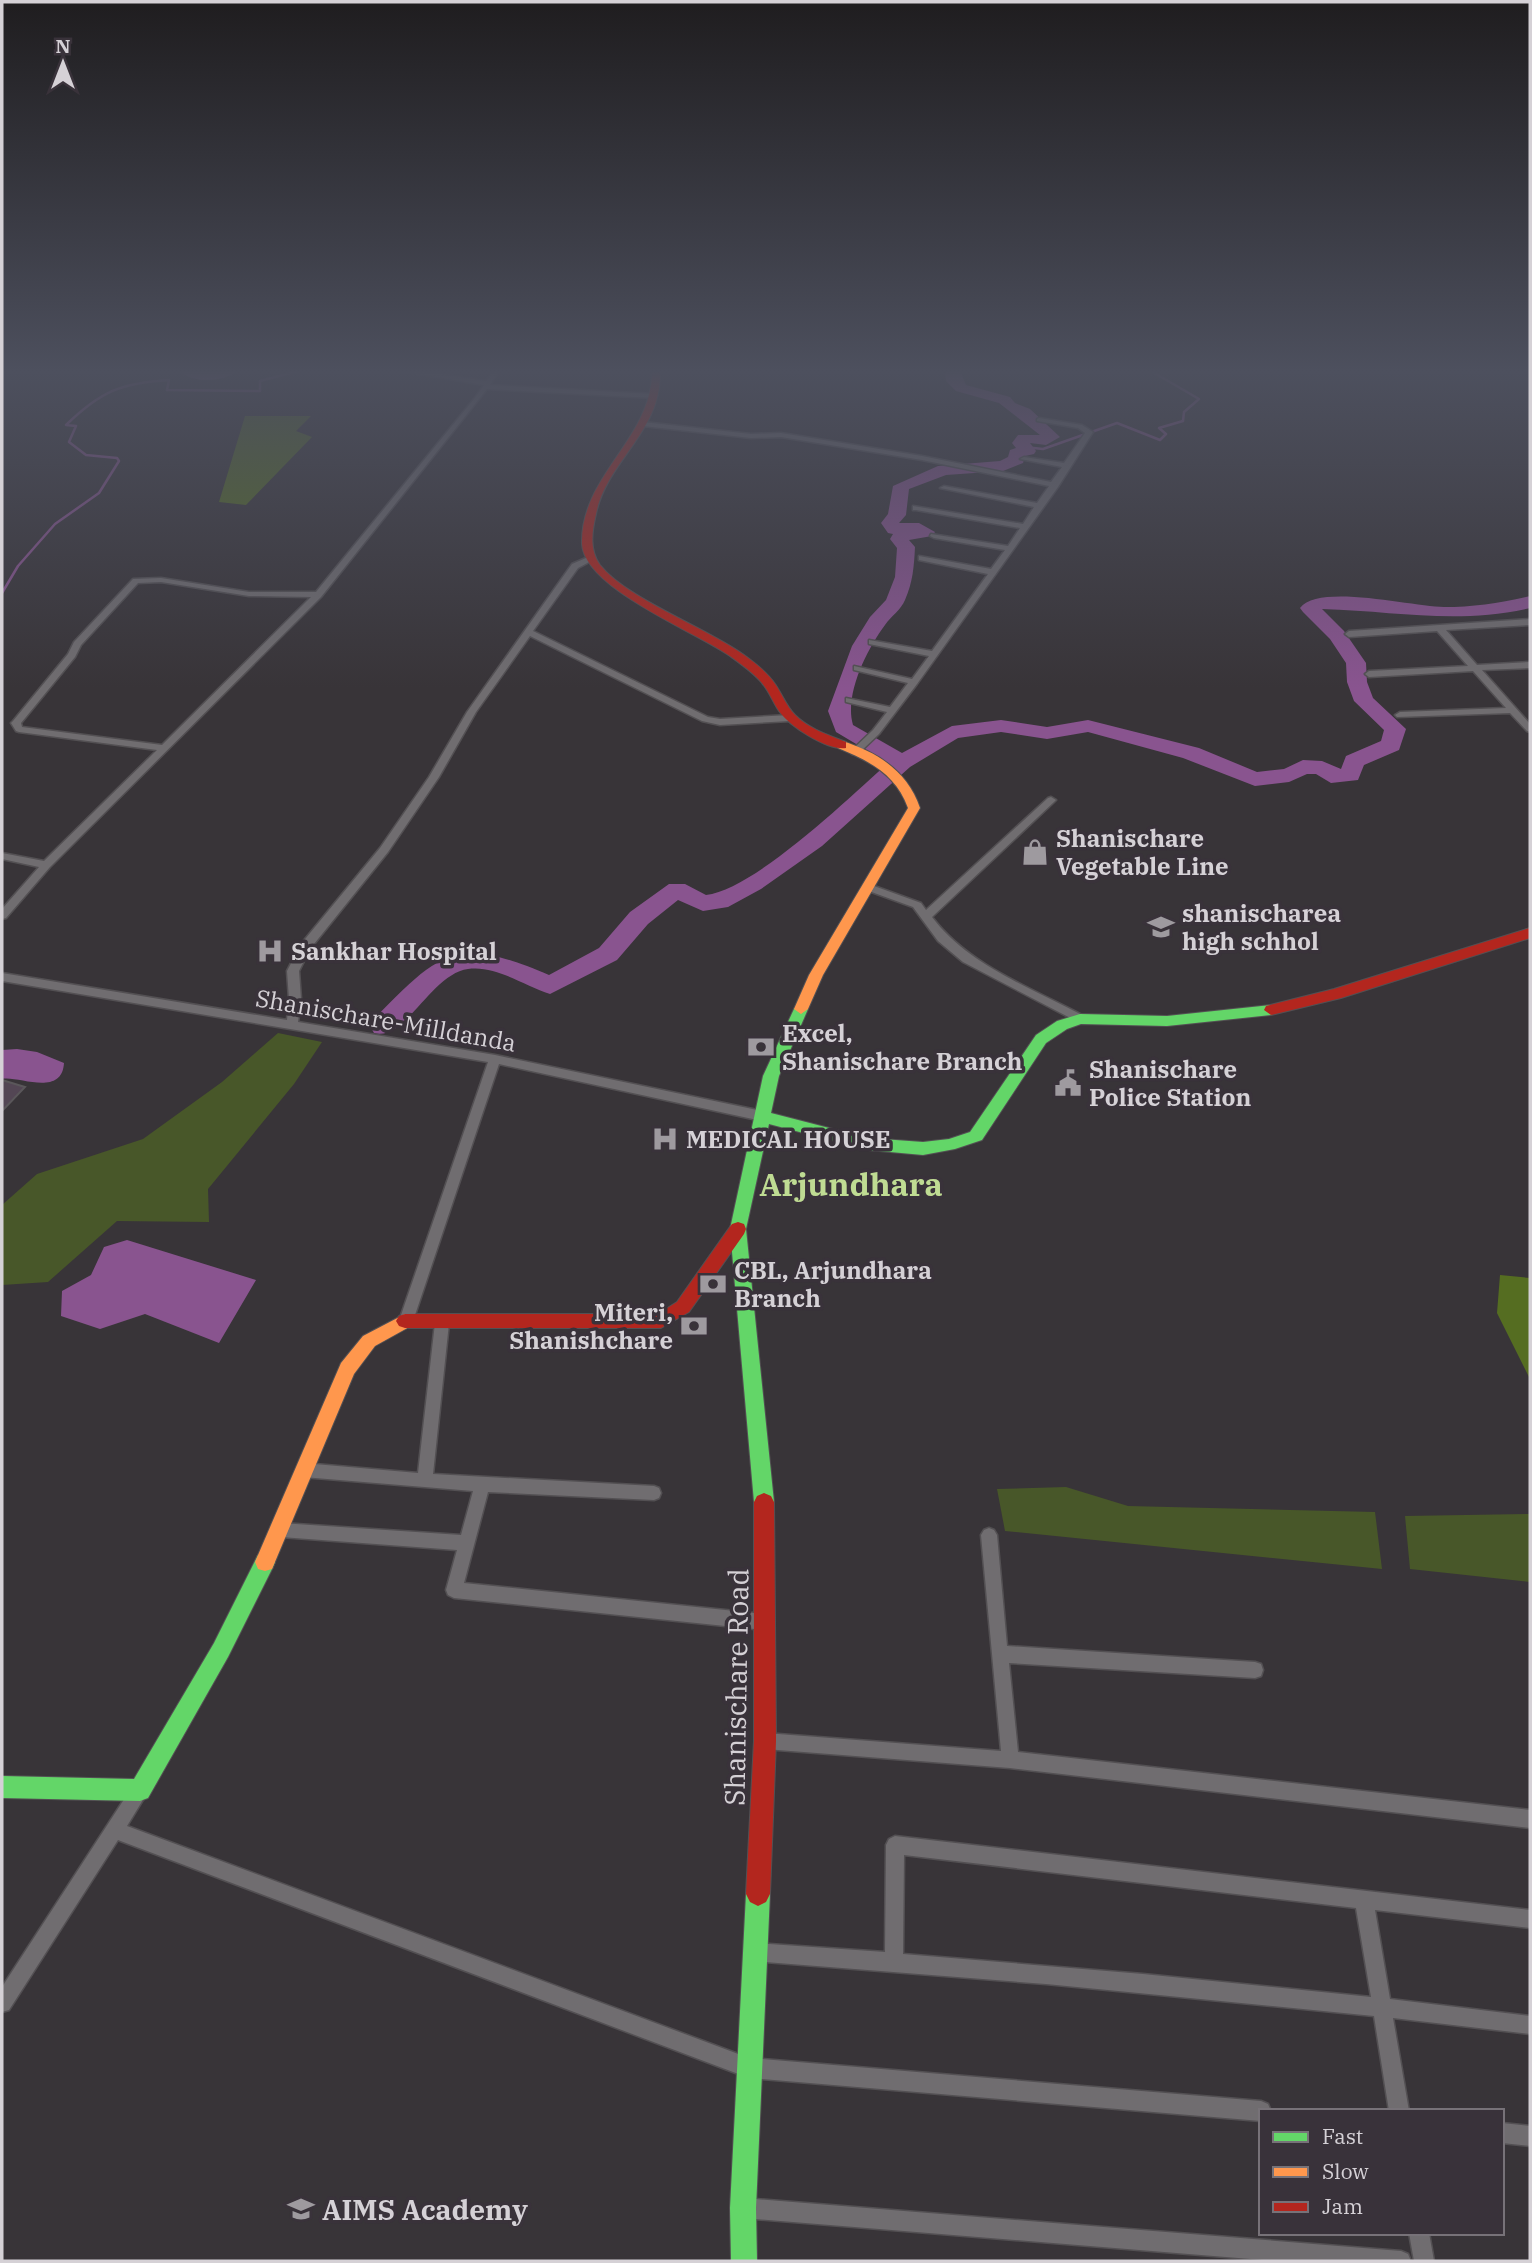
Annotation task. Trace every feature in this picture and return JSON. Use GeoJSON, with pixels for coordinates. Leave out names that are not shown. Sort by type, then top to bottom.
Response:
{"type":"FeatureCollection","features":[{"type":"Feature","properties":{"kind":"street"},"geometry":{"type":"LineString","coordinates":[[2,916],[46,865],[318,596],[415,477]]}},
{"type":"Feature","properties":{"kind":"street"},"geometry":{"type":"LineString","coordinates":[[609,477],[595,499],[586,548],[589,561],[616,585],[732,653],[766,680],[790,718]]}},
{"type":"Feature","properties":{"kind":"street"},"geometry":{"type":"LineString","coordinates":[[1008,477],[1055,485]]}},
{"type":"Feature","properties":{"kind":"street"},"geometry":{"type":"LineString","coordinates":[[530,633],[705,719],[720,722],[790,718],[863,745],[914,682],[1061,477]]}},
{"type":"Feature","properties":{"kind":"street"},"geometry":{"type":"LineString","coordinates":[[944,488],[1041,506]]}},
{"type":"Feature","properties":{"kind":"street"},"geometry":{"type":"LineString","coordinates":[[916,508],[1026,527]]}},
{"type":"Feature","properties":{"kind":"street"},"geometry":{"type":"LineString","coordinates":[[934,536],[1010,549]]}},
{"type":"Feature","properties":{"kind":"street"},"geometry":{"type":"LineString","coordinates":[[922,558],[992,572]]}},
{"type":"Feature","properties":{"kind":"street"},"geometry":{"type":"LineString","coordinates":[[292,1024],[295,999],[293,971],[305,947],[384,850],[435,777],[472,712],[575,566],[589,561]]}},
{"type":"Feature","properties":{"kind":"street"},"geometry":{"type":"LineString","coordinates":[[165,748],[19,729],[16,723],[72,655],[77,644],[136,582],[161,580],[249,594],[318,596]]}},
{"type":"Feature","properties":{"kind":"street"},"geometry":{"type":"LineString","coordinates":[[1349,634],[1530,622]]}},
{"type":"Feature","properties":{"kind":"street"},"geometry":{"type":"LineString","coordinates":[[1439,628],[1512,710],[1526,721],[1530,729]]}},
{"type":"Feature","properties":{"kind":"street"},"geometry":{"type":"LineString","coordinates":[[872,642],[933,654]]}},
{"type":"Feature","properties":{"kind":"street"},"geometry":{"type":"LineString","coordinates":[[1369,674],[1529,666]]}},
{"type":"Feature","properties":{"kind":"street"},"geometry":{"type":"LineString","coordinates":[[858,668],[914,682]]}},
{"type":"Feature","properties":{"kind":"street"},"geometry":{"type":"LineString","coordinates":[[849,700],[892,710]]}},
{"type":"Feature","properties":{"kind":"street"},"geometry":{"type":"LineString","coordinates":[[1399,715],[1512,710]]}},
{"type":"Feature","properties":{"kind":"street","name":"Shanischare Road"},"geometry":{"type":"LineString","coordinates":[[744,2261],[743,2208],[765,1741],[764,1490],[738,1229],[771,1076],[816,975],[870,888],[914,808],[911,788],[895,769],[863,745]]}},
{"type":"Feature","properties":{"kind":"street"},"geometry":{"type":"LineString","coordinates":[[927,915],[1051,800]]}},
{"type":"Feature","properties":{"kind":"street"},"geometry":{"type":"LineString","coordinates":[[2,856],[46,865]]}},
{"type":"Feature","properties":{"kind":"street"},"geometry":{"type":"LineString","coordinates":[[870,888],[917,905],[942,938],[967,959],[1080,1019]]}},
{"type":"Feature","properties":{"kind":"street"},"geometry":{"type":"LineString","coordinates":[[762,1116],[884,1149],[911,1149],[967,1140],[976,1136],[1041,1038],[1062,1025],[1080,1019],[1167,1021],[1276,1009],[1336,994],[1530,933]]}},
{"type":"Feature","properties":{"kind":"street","name":"Shanischare-Milldanda"},"geometry":{"type":"LineString","coordinates":[[2,977],[495,1059],[762,1116]]}},
{"type":"Feature","properties":{"kind":"street"},"geometry":{"type":"LineString","coordinates":[[406,1321],[495,1059]]}},
{"type":"Feature","properties":{"kind":"street"},"geometry":{"type":"LineString","coordinates":[[2,2003],[140,1790],[215,1660],[281,1531],[303,1469],[347,1369],[369,1340],[406,1321],[661,1321],[673,1316],[682,1307],[738,1229]]}},
{"type":"Feature","properties":{"kind":"street"},"geometry":{"type":"LineString","coordinates":[[425,1480],[442,1323]]}},
{"type":"Feature","properties":{"kind":"street"},"geometry":{"type":"LineString","coordinates":[[303,1469],[482,1485],[654,1493]]}},
{"type":"Feature","properties":{"kind":"street"},"geometry":{"type":"LineString","coordinates":[[482,1485],[454,1590],[764,1622]]}},
{"type":"Feature","properties":{"kind":"street"},"geometry":{"type":"LineString","coordinates":[[281,1531],[466,1543]]}},
{"type":"Feature","properties":{"kind":"street"},"geometry":{"type":"LineString","coordinates":[[989,1535],[1010,1760]]}},
{"type":"Feature","properties":{"kind":"street"},"geometry":{"type":"LineString","coordinates":[[1000,1654],[1255,1670]]}},
{"type":"Feature","properties":{"kind":"street"},"geometry":{"type":"LineString","coordinates":[[765,1741],[1010,1760],[1530,1819]]}},
{"type":"Feature","properties":{"kind":"street"},"geometry":{"type":"LineString","coordinates":[[2,1787],[140,1790]]}},
{"type":"Feature","properties":{"kind":"street"},"geometry":{"type":"LineString","coordinates":[[115,1830],[749,2068],[1259,2111]]}},
{"type":"Feature","properties":{"kind":"street"},"geometry":{"type":"LineString","coordinates":[[894,1962],[895,1845],[1530,1919]]}},
{"type":"Feature","properties":{"kind":"street"},"geometry":{"type":"LineString","coordinates":[[1364,1900],[1399,2109]]}},
{"type":"Feature","properties":{"kind":"street"},"geometry":{"type":"LineString","coordinates":[[754,1952],[1382,2006],[1530,2025]]}},
{"type":"Feature","properties":{"kind":"street"},"geometry":{"type":"LineString","coordinates":[[1504,2133],[1530,2136]]}},
{"type":"Feature","properties":{"kind":"street"},"geometry":{"type":"LineString","coordinates":[[743,2208],[1401,2261]]}},
{"type":"Feature","properties":{"kind":"street"},"geometry":{"type":"LineString","coordinates":[[1419,2235],[1424,2261]]}},
{"type":"Feature","properties":{"kind":"green space"},"geometry":{"type":"Polygon","coordinates":[[[227,477],[274,477],[246,505],[219,502],[227,477]]]}},
{"type":"Feature","properties":{"kind":"green space"},"geometry":{"type":"Polygon","coordinates":[[[278,1033],[322,1042],[294,1084],[208,1189],[209,1222],[117,1221],[48,1282],[2,1285],[2,1205],[37,1174],[143,1139],[222,1082],[278,1033]]]}},
{"type":"Feature","properties":{"kind":"green space"},"geometry":{"type":"Polygon","coordinates":[[[1500,1275],[1530,1278],[1530,1379],[1497,1313],[1500,1275]]]}},
{"type":"Feature","properties":{"kind":"green space"},"geometry":{"type":"Polygon","coordinates":[[[1066,1487],[1128,1506],[1375,1512],[1382,1569],[1005,1531],[997,1489],[1066,1487]]]}},
{"type":"Feature","properties":{"kind":"green space"},"geometry":{"type":"Polygon","coordinates":[[[1530,1514],[1530,1582],[1410,1569],[1405,1516],[1530,1514]]]}},
{"type":"Feature","properties":{"kind":"shaded area"},"geometry":{"type":"Polygon","coordinates":[[[2,1050],[37,1052],[64,1063],[61,1074],[56,1080],[38,1083],[2,1079],[2,1050]]]}},
{"type":"Feature","properties":{"kind":"shaded area"},"geometry":{"type":"Polygon","coordinates":[[[127,1240],[256,1280],[219,1343],[145,1314],[100,1329],[61,1316],[62,1291],[91,1275],[104,1247],[127,1240]]]}},
{"type":"Feature","properties":{"kind":"building"},"geometry":{"type":"Polygon","coordinates":[[[2,1080],[25,1087],[2,1111],[2,1080]]]}},
{"type":"Feature","properties":{"kind":"waterway"},"geometry":{"type":"LineString","coordinates":[[2,593],[18,566],[55,524],[99,493],[109,477]]}},
{"type":"Feature","properties":{"kind":"waterway"},"geometry":{"type":"LineString","coordinates":[[902,762],[843,728],[838,711],[862,646],[877,621],[895,602],[904,577],[906,547],[899,539],[900,536],[926,532],[919,528],[894,529],[890,523],[897,515],[896,504],[901,486],[926,477]]}},
{"type":"Feature","properties":{"kind":"waterway"},"geometry":{"type":"LineString","coordinates":[[902,762],[952,732],[1001,726],[1047,733],[1088,726],[1191,753],[1255,779],[1289,775],[1303,767],[1322,768],[1331,776],[1350,775],[1354,761],[1391,745],[1395,729],[1364,701],[1357,682],[1356,663],[1337,635],[1310,608],[1318,603],[1392,606],[1441,613],[1496,610],[1530,602]]}},
{"type":"Feature","properties":{"kind":"waterway"},"geometry":{"type":"LineString","coordinates":[[383,1026],[419,988],[450,965],[462,961],[483,961],[507,967],[550,985],[608,954],[639,918],[677,889],[703,903],[719,901],[753,884],[814,841],[902,762]]}},
{"type":"Feature","properties":{"kind":"traffic: fast"},"geometry":{"type":"LineString","coordinates":[[764,1502],[738,1229],[771,1076],[801,1009]]}},
{"type":"Feature","properties":{"kind":"traffic: fast"},"geometry":{"type":"LineString","coordinates":[[762,1116],[868,1144],[895,1148],[949,1145],[976,1136],[1041,1039],[1062,1025],[1080,1019],[1167,1021],[1271,1010]]}},
{"type":"Feature","properties":{"kind":"traffic: fast"},"geometry":{"type":"LineString","coordinates":[[2,1787],[140,1790],[221,1650],[265,1562]]}},
{"type":"Feature","properties":{"kind":"traffic: fast"},"geometry":{"type":"LineString","coordinates":[[744,2261],[743,2208],[758,1894]]}},
{"type":"Feature","properties":{"kind":"traffic: slow"},"geometry":{"type":"LineString","coordinates":[[801,1009],[816,975],[914,808],[910,795],[896,775],[877,761],[842,745]]}},
{"type":"Feature","properties":{"kind":"traffic: slow"},"geometry":{"type":"LineString","coordinates":[[265,1562],[347,1369],[369,1341],[405,1321]]}},
{"type":"Feature","properties":{"kind":"traffic: jam"},"geometry":{"type":"LineString","coordinates":[[609,477],[594,503],[587,539],[589,558],[599,570],[630,594],[740,657],[767,682],[789,716],[810,731],[842,745]]}},
{"type":"Feature","properties":{"kind":"traffic: jam"},"geometry":{"type":"LineString","coordinates":[[1271,1010],[1336,994],[1530,933]]}},
{"type":"Feature","properties":{"kind":"traffic: jam"},"geometry":{"type":"LineString","coordinates":[[405,1321],[661,1321],[683,1307],[738,1229]]}},
{"type":"Feature","properties":{"kind":"traffic: jam"},"geometry":{"type":"LineString","coordinates":[[758,1894],[765,1741],[764,1502]]}},
{"type":"Feature","properties":{"kind":"place","name":"Shanischare Vegetable Line"},"geometry":{"type":"Point","coordinates":[1035,852]}},
{"type":"Feature","properties":{"kind":"place","name":"shanischarea high schhol"},"geometry":{"type":"Point","coordinates":[1161,927]}},
{"type":"Feature","properties":{"kind":"place","name":"Sankhar Hospital"},"geometry":{"type":"Point","coordinates":[270,951]}},
{"type":"Feature","properties":{"kind":"place","name":"Excel, Shanischare Branch"},"geometry":{"type":"Point","coordinates":[761,1047]}},
{"type":"Feature","properties":{"kind":"place","name":"Shanischare Police Station"},"geometry":{"type":"Point","coordinates":[1068,1083]}},
{"type":"Feature","properties":{"kind":"place","name":"MEDICAL HOUSE"},"geometry":{"type":"Point","coordinates":[665,1139]}},
{"type":"Feature","properties":{"kind":"place","name":"CBL, Arjundhara Branch"},"geometry":{"type":"Point","coordinates":[713,1284]}},
{"type":"Feature","properties":{"kind":"place","name":"Miteri, Shanishchare"},"geometry":{"type":"Point","coordinates":[694,1326]}},
{"type":"Feature","properties":{"kind":"place","name":"AIMS Academy"},"geometry":{"type":"Point","coordinates":[301,2209]}},
{"type":"Feature","properties":{"kind":"district","name":"Arjundhara"},"geometry":{"type":"Point","coordinates":[851,1184]}}]}
